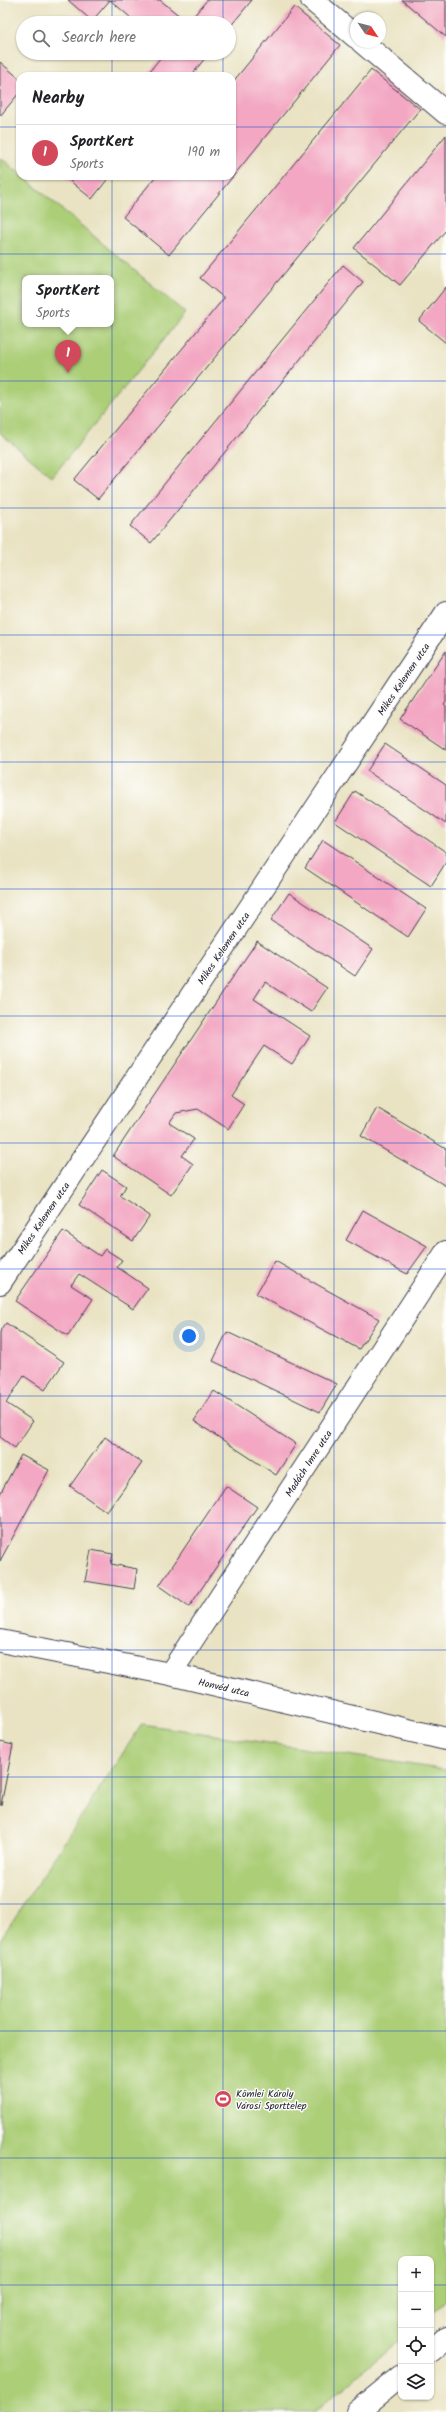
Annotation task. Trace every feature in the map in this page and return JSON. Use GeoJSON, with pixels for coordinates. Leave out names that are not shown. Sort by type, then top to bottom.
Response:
{"type":"FeatureCollection","features":[{"type":"Feature","properties":{"kind":"street"},"geometry":{"type":"LineString","coordinates":[[312,0],[350,32]]}},
{"type":"Feature","properties":{"kind":"street"},"geometry":{"type":"LineString","coordinates":[[369,48],[446,113]]}},
{"type":"Feature","properties":{"kind":"street","name":"Mikes Kelemen utca"},"geometry":{"type":"LineString","coordinates":[[0,1283],[446,614]]}},
{"type":"Feature","properties":{"kind":"street","name":"Madách Imre utca"},"geometry":{"type":"LineString","coordinates":[[170,1674],[446,1252]]}},
{"type":"Feature","properties":{"kind":"street","name":"Honvéd utca"},"geometry":{"type":"LineString","coordinates":[[0,1641],[170,1674],[446,1739]]}},
{"type":"Feature","properties":{"kind":"street"},"geometry":{"type":"LineString","coordinates":[[434,2348],[446,2338]]}},
{"type":"Feature","properties":{"kind":"street"},"geometry":{"type":"LineString","coordinates":[[357,2412],[398,2378]]}},
{"type":"Feature","properties":{"kind":"green space"},"geometry":{"type":"Polygon","coordinates":[[[0,157],[16,170],[16,180],[27,180],[185,313],[52,477],[0,433],[0,157]]]}},
{"type":"Feature","properties":{"kind":"green space","name":"Kömlei Károly Városi Sporttelep"},"geometry":{"type":"Polygon","coordinates":[[[142,1724],[446,1770],[446,2301],[434,2311],[434,2256],[398,2256],[398,2342],[314,2412],[0,2412],[0,1940],[142,1724]]]}},
{"type":"Feature","properties":{"kind":"building"},"geometry":{"type":"Polygon","coordinates":[[[68,0],[110,0],[96,16],[86,16],[68,0]]]}},
{"type":"Feature","properties":{"kind":"building"},"geometry":{"type":"Polygon","coordinates":[[[110,0],[160,0],[180,16],[129,16],[110,0]]]}},
{"type":"Feature","properties":{"kind":"building"},"geometry":{"type":"Polygon","coordinates":[[[207,0],[252,0],[236,19],[236,16],[194,16],[207,0]]]}},
{"type":"Feature","properties":{"kind":"building"},"geometry":{"type":"Polygon","coordinates":[[[402,0],[446,0],[446,37],[402,0]]]}},
{"type":"Feature","properties":{"kind":"building"},"geometry":{"type":"Polygon","coordinates":[[[294,7],[340,45],[236,173],[236,78],[294,7]]]}},
{"type":"Feature","properties":{"kind":"building"},"geometry":{"type":"Polygon","coordinates":[[[159,60],[204,60],[194,72],[149,72],[159,60]]]}},
{"type":"Feature","properties":{"kind":"building"},"geometry":{"type":"Polygon","coordinates":[[[0,62],[16,76],[16,97],[0,116],[0,62]]]}},
{"type":"Feature","properties":{"kind":"building"},"geometry":{"type":"Polygon","coordinates":[[[371,70],[420,109],[98,499],[74,480],[224,298],[200,278],[371,70]]]}},
{"type":"Feature","properties":{"kind":"building"},"geometry":{"type":"Polygon","coordinates":[[[446,135],[446,230],[400,285],[354,248],[446,135]]]}},
{"type":"Feature","properties":{"kind":"building"},"geometry":{"type":"Polygon","coordinates":[[[69,180],[107,180],[92,199],[69,180]]]}},
{"type":"Feature","properties":{"kind":"building"},"geometry":{"type":"Polygon","coordinates":[[[153,180],[230,180],[169,255],[123,217],[153,180]]]}},
{"type":"Feature","properties":{"kind":"building"},"geometry":{"type":"Polygon","coordinates":[[[343,265],[363,282],[151,543],[130,526],[343,265]]]}},
{"type":"Feature","properties":{"kind":"building"},"geometry":{"type":"Polygon","coordinates":[[[446,287],[446,343],[419,321],[446,287]]]}},
{"type":"Feature","properties":{"kind":"building"},"geometry":{"type":"Polygon","coordinates":[[[446,651],[446,702],[444,705],[446,707],[446,750],[400,719],[446,651]]]}},
{"type":"Feature","properties":{"kind":"building"},"geometry":{"type":"Polygon","coordinates":[[[385,744],[446,785],[446,824],[367,771],[385,744]]]}},
{"type":"Feature","properties":{"kind":"building"},"geometry":{"type":"Polygon","coordinates":[[[355,791],[446,852],[446,862],[431,886],[335,822],[355,791]]]}},
{"type":"Feature","properties":{"kind":"building"},"geometry":{"type":"Polygon","coordinates":[[[323,840],[426,909],[408,937],[305,868],[323,840]]]}},
{"type":"Feature","properties":{"kind":"building"},"geometry":{"type":"Polygon","coordinates":[[[289,893],[373,949],[355,976],[271,920],[289,893]]]}},
{"type":"Feature","properties":{"kind":"building"},"geometry":{"type":"Polygon","coordinates":[[[257,941],[327,988],[311,1012],[265,982],[254,999],[310,1036],[292,1064],[264,1046],[231,1095],[244,1104],[228,1129],[198,1109],[176,1113],[169,1123],[194,1139],[182,1156],[193,1164],[171,1195],[113,1156],[257,941]]]}},
{"type":"Feature","properties":{"kind":"building"},"geometry":{"type":"Polygon","coordinates":[[[377,1108],[446,1149],[446,1186],[361,1136],[377,1108]]]}},
{"type":"Feature","properties":{"kind":"building"},"geometry":{"type":"Polygon","coordinates":[[[102,1170],[126,1186],[120,1196],[150,1216],[133,1241],[79,1205],[102,1170]]]}},
{"type":"Feature","properties":{"kind":"building"},"geometry":{"type":"Polygon","coordinates":[[[363,1210],[427,1246],[407,1274],[346,1240],[363,1210]]]}},
{"type":"Feature","properties":{"kind":"building"},"geometry":{"type":"Polygon","coordinates":[[[63,1231],[100,1256],[105,1249],[122,1260],[117,1267],[148,1288],[133,1309],[79,1274],[71,1285],[93,1299],[68,1336],[15,1301],[63,1231]]]}},
{"type":"Feature","properties":{"kind":"building"},"geometry":{"type":"Polygon","coordinates":[[[275,1261],[379,1319],[359,1349],[256,1294],[275,1261]]]}},
{"type":"Feature","properties":{"kind":"building"},"geometry":{"type":"Polygon","coordinates":[[[6,1323],[64,1362],[45,1390],[24,1376],[6,1403],[33,1421],[15,1448],[0,1437],[0,1332],[6,1323]]]}},
{"type":"Feature","properties":{"kind":"building"},"geometry":{"type":"Polygon","coordinates":[[[227,1332],[337,1384],[320,1412],[213,1361],[227,1332]]]}},
{"type":"Feature","properties":{"kind":"building"},"geometry":{"type":"Polygon","coordinates":[[[214,1391],[296,1444],[276,1475],[194,1421],[214,1391]]]}},
{"type":"Feature","properties":{"kind":"building"},"geometry":{"type":"Polygon","coordinates":[[[105,1437],[142,1463],[107,1512],[70,1486],[105,1437]]]}},
{"type":"Feature","properties":{"kind":"building"},"geometry":{"type":"Polygon","coordinates":[[[21,1455],[49,1470],[0,1561],[0,1494],[21,1455]]]}},
{"type":"Feature","properties":{"kind":"building"},"geometry":{"type":"Polygon","coordinates":[[[226,1486],[257,1507],[189,1607],[159,1586],[226,1486]]]}},
{"type":"Feature","properties":{"kind":"building"},"geometry":{"type":"Polygon","coordinates":[[[91,1550],[113,1554],[111,1564],[137,1569],[134,1589],[85,1581],[91,1550]]]}},
{"type":"Feature","properties":{"kind":"building"},"geometry":{"type":"Polygon","coordinates":[[[0,1742],[13,1745],[1,1805],[0,1805],[0,1742]]]}},
{"type":"Feature","properties":{"kind":"place","name":"SportKert"},"geometry":{"type":"Point","coordinates":[68,373]}},
{"type":"Feature","properties":{"kind":"place","name":"Kömlei Károly Városi Sporttelep"},"geometry":{"type":"Point","coordinates":[223,2099]}}]}
